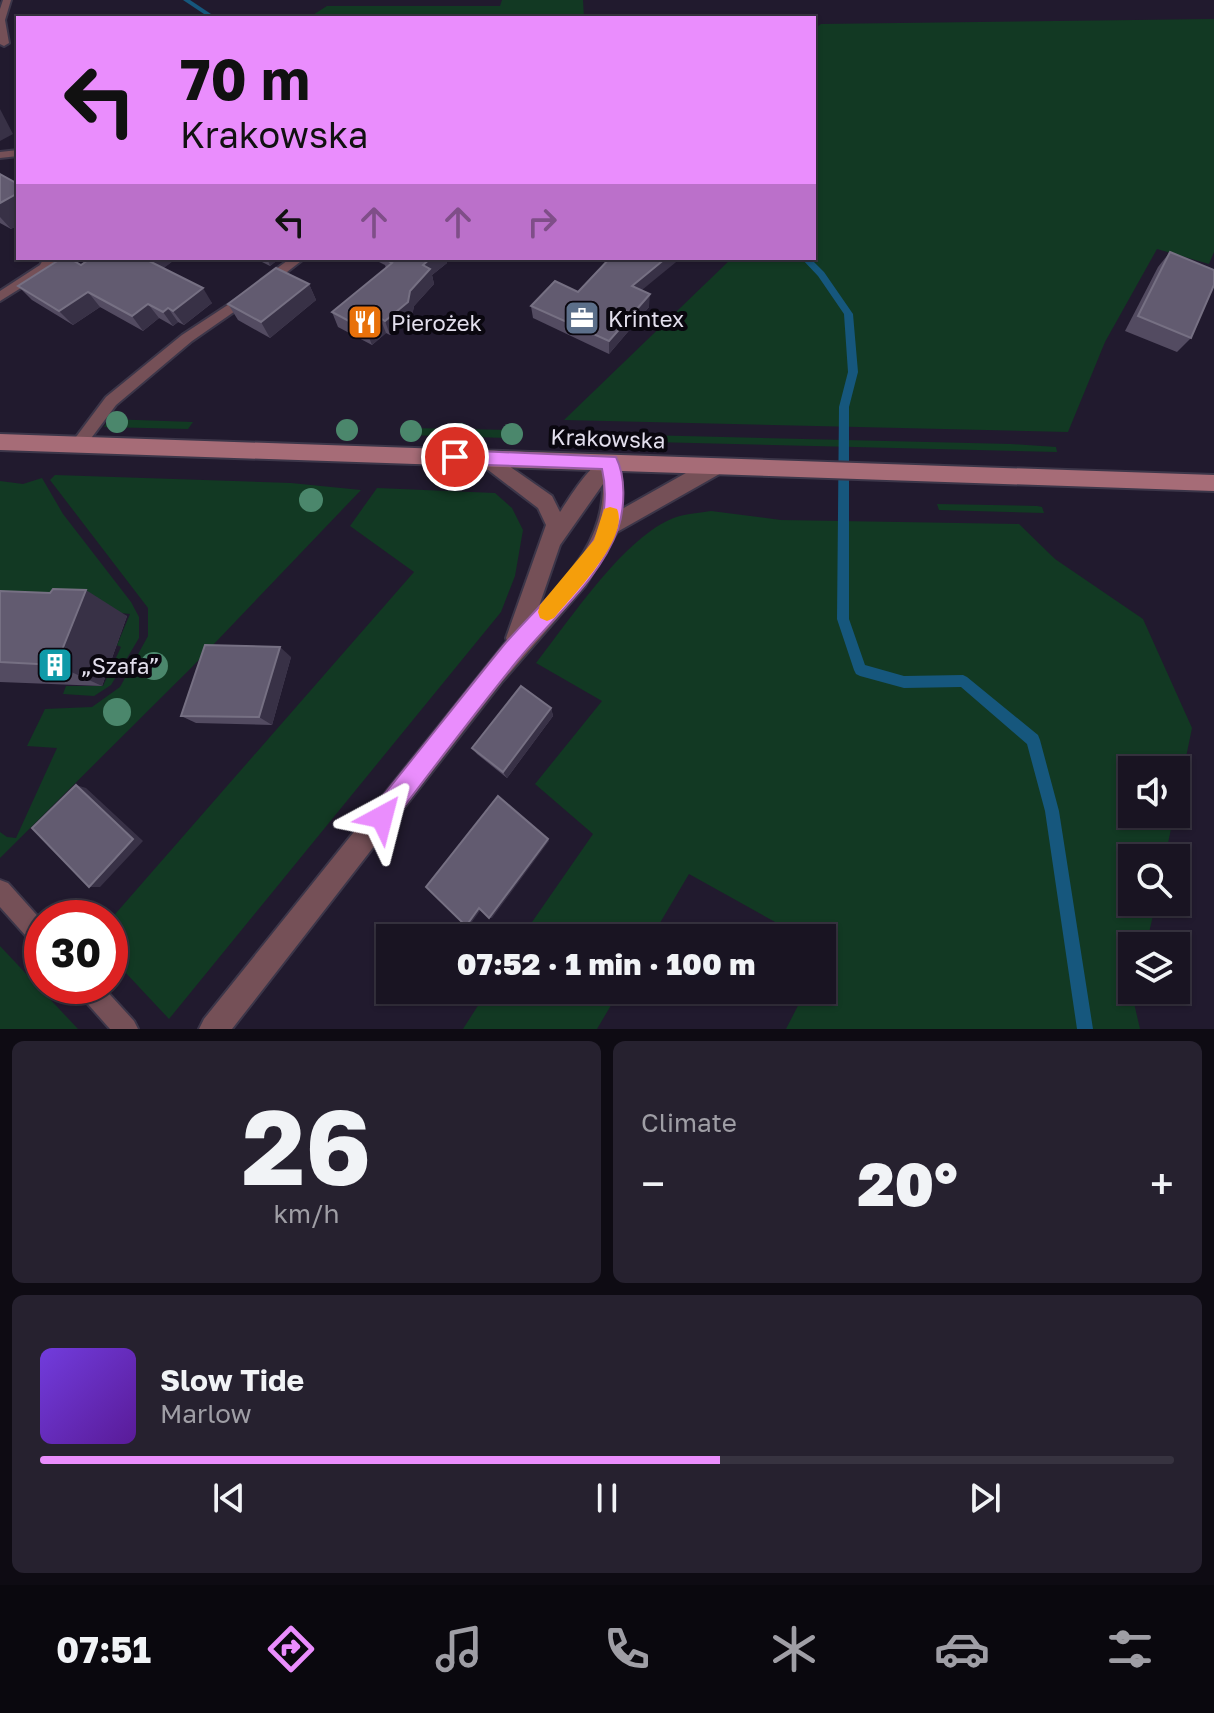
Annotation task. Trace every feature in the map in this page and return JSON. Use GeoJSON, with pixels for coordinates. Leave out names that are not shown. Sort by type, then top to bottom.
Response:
{"type":"FeatureCollection","features":[{"type":"Feature","properties":{"kind":"main road","name":"Krakowska"},"geometry":{"type":"LineString","coordinates":[[0,442],[1214,483]]}},
{"type":"Feature","properties":{"kind":"street"},"geometry":{"type":"LineString","coordinates":[[486,458],[545,502],[556,525],[512,652]]}},
{"type":"Feature","properties":{"kind":"street"},"geometry":{"type":"LineString","coordinates":[[553,538],[585,491],[610,462]]}},
{"type":"Feature","properties":{"kind":"street"},"geometry":{"type":"LineString","coordinates":[[214,1029],[512,652],[570,587],[601,545],[610,526],[615,486],[610,462]]}},
{"type":"Feature","properties":{"kind":"street"},"geometry":{"type":"LineString","coordinates":[[610,526],[716,466]]}},
{"type":"Feature","properties":{"kind":"lane"},"geometry":{"type":"LineString","coordinates":[[4,43],[1,20],[7,0]]}},
{"type":"Feature","properties":{"kind":"lane"},"geometry":{"type":"LineString","coordinates":[[0,297],[44,268],[49,260]]}},
{"type":"Feature","properties":{"kind":"lane"},"geometry":{"type":"LineString","coordinates":[[78,445],[111,401],[187,338],[296,260]]}},
{"type":"Feature","properties":{"kind":"lane"},"geometry":{"type":"LineString","coordinates":[[0,891],[24,917]]}},
{"type":"Feature","properties":{"kind":"lane"},"geometry":{"type":"LineString","coordinates":[[103,1004],[126,1029]]}},
{"type":"Feature","properties":{"kind":"green space"},"geometry":{"type":"Polygon","coordinates":[[[502,0],[583,0],[584,16],[311,16],[327,6],[500,6],[502,0]]]}},
{"type":"Feature","properties":{"kind":"green space"},"geometry":{"type":"Polygon","coordinates":[[[1214,19],[1214,252],[1209,264],[1157,249],[1105,342],[1068,432],[564,420],[730,260],[816,260],[816,28],[821,24],[1214,19]]]}},
{"type":"Feature","properties":{"kind":"green space"},"geometry":{"type":"Polygon","coordinates":[[[109,419],[193,422],[188,429],[104,427],[109,419]]]}},
{"type":"Feature","properties":{"kind":"green space"},"geometry":{"type":"Polygon","coordinates":[[[409,428],[519,432],[515,437],[507,438],[406,435],[404,432],[409,428]]]}},
{"type":"Feature","properties":{"kind":"green space"},"geometry":{"type":"Polygon","coordinates":[[[562,433],[1011,444],[1056,447],[1057,452],[572,440],[561,439],[562,433]]]}},
{"type":"Feature","properties":{"kind":"green space"},"geometry":{"type":"Polygon","coordinates":[[[55,475],[291,483],[361,490],[191,668],[0,858],[0,832],[16,838],[57,748],[27,746],[45,709],[92,707],[120,687],[148,636],[148,608],[50,480],[55,475]]]}},
{"type":"Feature","properties":{"kind":"green space"},"geometry":{"type":"Polygon","coordinates":[[[42,478],[63,514],[131,602],[139,617],[139,638],[111,685],[94,696],[63,694],[66,686],[103,686],[121,647],[117,645],[130,614],[95,610],[0,612],[0,481],[23,484],[42,478]]]}},
{"type":"Feature","properties":{"kind":"green space"},"geometry":{"type":"Polygon","coordinates":[[[377,488],[495,493],[512,508],[523,530],[515,576],[501,612],[169,1019],[128,975],[127,900],[414,572],[350,526],[377,488]]]}},
{"type":"Feature","properties":{"kind":"green space"},"geometry":{"type":"Polygon","coordinates":[[[937,504],[1037,506],[1042,507],[1044,513],[939,510],[937,504]]]}},
{"type":"Feature","properties":{"kind":"green space"},"geometry":{"type":"Polygon","coordinates":[[[711,511],[781,520],[1019,524],[1055,559],[1143,619],[1192,728],[1186,756],[1118,756],[1118,828],[1171,828],[1168,844],[1118,844],[1118,916],[1153,916],[1149,932],[1118,932],[1118,1004],[1134,1004],[1140,1029],[786,1029],[799,1004],[836,1004],[836,924],[779,924],[689,874],[659,924],[531,924],[593,834],[535,784],[602,701],[536,663],[597,584],[633,546],[669,520],[711,511]]]}},
{"type":"Feature","properties":{"kind":"green space"},"geometry":{"type":"Polygon","coordinates":[[[0,946],[24,972],[24,1004],[55,1004],[78,1029],[0,1029],[0,946]]]}},
{"type":"Feature","properties":{"kind":"green space"},"geometry":{"type":"Polygon","coordinates":[[[479,1004],[612,1004],[597,1029],[463,1029],[479,1004]]]}},
{"type":"Feature","properties":{"kind":"building"},"geometry":{"type":"Polygon","coordinates":[[[0,174],[16,183],[16,194],[0,203],[0,174]]]}},
{"type":"Feature","properties":{"kind":"building"},"geometry":{"type":"Polygon","coordinates":[[[1170,252],[1214,270],[1214,285],[1191,338],[1138,316],[1170,252]]]}},
{"type":"Feature","properties":{"kind":"building"},"geometry":{"type":"Polygon","coordinates":[[[59,260],[72,260],[81,265],[88,260],[147,260],[203,288],[173,311],[168,308],[163,312],[148,304],[132,316],[88,292],[59,311],[18,286],[59,260]]]}},
{"type":"Feature","properties":{"kind":"building"},"geometry":{"type":"Polygon","coordinates":[[[387,260],[429,260],[423,265],[430,269],[410,291],[408,302],[385,321],[380,318],[366,330],[332,312],[392,263],[387,260]]]}},
{"type":"Feature","properties":{"kind":"building"},"geometry":{"type":"Polygon","coordinates":[[[608,260],[664,260],[632,286],[650,294],[609,341],[531,306],[555,281],[578,292],[608,260]]]}},
{"type":"Feature","properties":{"kind":"building"},"geometry":{"type":"Polygon","coordinates":[[[276,268],[309,284],[261,322],[228,304],[276,268]]]}},
{"type":"Feature","properties":{"kind":"building"},"geometry":{"type":"Polygon","coordinates":[[[53,589],[86,590],[56,665],[0,662],[0,591],[50,593],[53,589]]]}},
{"type":"Feature","properties":{"kind":"building"},"geometry":{"type":"Polygon","coordinates":[[[205,645],[280,647],[259,717],[181,716],[205,645]]]}},
{"type":"Feature","properties":{"kind":"building"},"geometry":{"type":"Polygon","coordinates":[[[521,686],[551,708],[503,772],[472,748],[521,686]]]}},
{"type":"Feature","properties":{"kind":"building"},"geometry":{"type":"Polygon","coordinates":[[[76,785],[133,839],[89,887],[32,828],[76,785]]]}},
{"type":"Feature","properties":{"kind":"building"},"geometry":{"type":"Polygon","coordinates":[[[498,796],[548,839],[489,918],[479,908],[467,924],[464,924],[426,887],[498,796]]]}},
{"type":"Feature","properties":{"kind":"waterway"},"geometry":{"type":"LineString","coordinates":[[186,0],[211,16]]}},
{"type":"Feature","properties":{"kind":"waterway"},"geometry":{"type":"LineString","coordinates":[[807,260],[821,274],[848,314],[853,372],[844,407],[843,619],[860,670],[904,682],[963,681],[1033,740],[1052,811],[1085,1029]]}},
{"type":"Feature","properties":{"kind":"slow traffic"},"geometry":{"type":"LineString","coordinates":[[547,612],[601,545],[610,526],[610,514]]}},
{"type":"Feature","properties":{"kind":"place","name":"Krintex"},"geometry":{"type":"Point","coordinates":[582,318]}},
{"type":"Feature","properties":{"kind":"place","name":"Pierożek"},"geometry":{"type":"Point","coordinates":[365,322]}},
{"type":"Feature","properties":{"kind":"place","name":"„Szafa”"},"geometry":{"type":"Point","coordinates":[55,665]}},
{"type":"Feature","properties":{"kind":"route"},"geometry":{"type":"LineString","coordinates":[[382,817],[512,652],[570,587],[601,545],[610,526],[615,486],[610,462],[455,457]]}}]}
